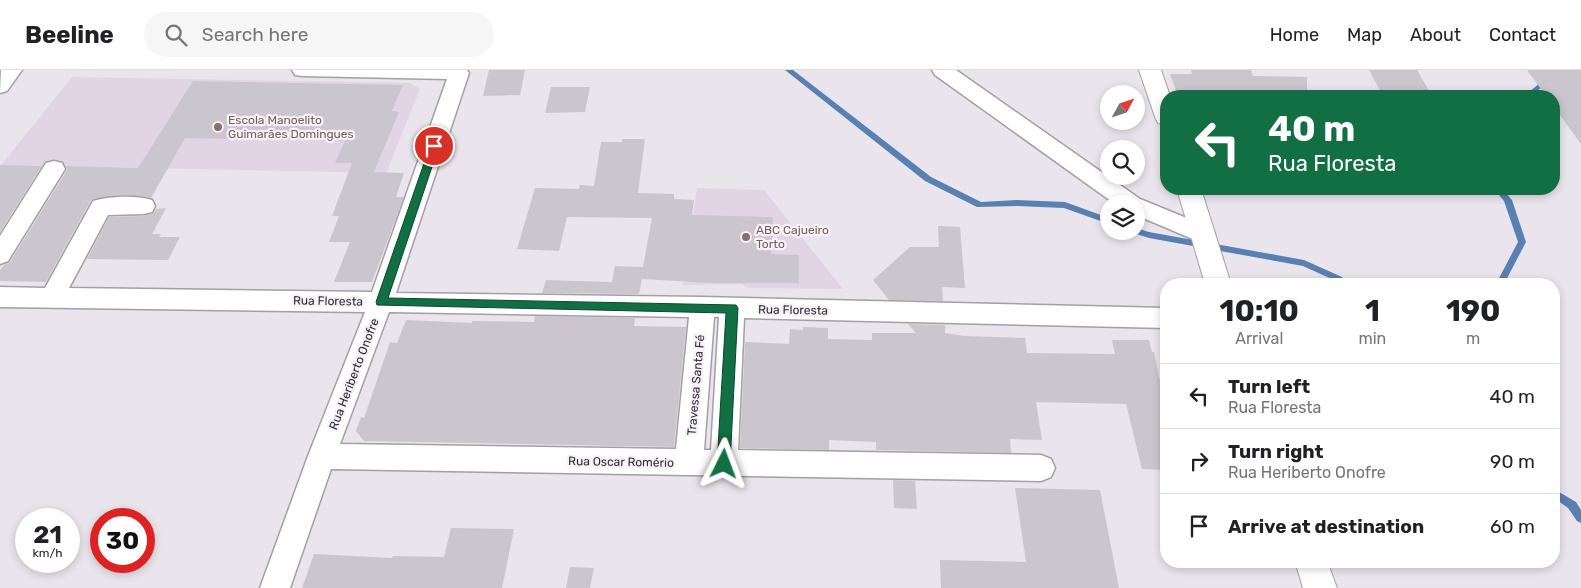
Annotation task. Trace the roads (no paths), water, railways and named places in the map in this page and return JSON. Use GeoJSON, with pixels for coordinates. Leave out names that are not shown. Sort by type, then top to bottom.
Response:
{"type":"FeatureCollection","features":[{"type":"Feature","properties":{"kind":"street"},"geometry":{"type":"LineString","coordinates":[[0,86],[12,70]]}},
{"type":"Feature","properties":{"kind":"street","name":"Rua Heriberto Onofre"},"geometry":{"type":"LineString","coordinates":[[275,588],[322,456],[381,302],[459,73],[302,70]]}},
{"type":"Feature","properties":{"kind":"street"},"geometry":{"type":"LineString","coordinates":[[942,70],[1119,195]]}},
{"type":"Feature","properties":{"kind":"street"},"geometry":{"type":"LineString","coordinates":[[1150,70],[1160,99]]}},
{"type":"Feature","properties":{"kind":"street"},"geometry":{"type":"LineString","coordinates":[[0,255],[54,169]]}},
{"type":"Feature","properties":{"kind":"street"},"geometry":{"type":"LineString","coordinates":[[1191,195],[1216,278]]}},
{"type":"Feature","properties":{"kind":"street"},"geometry":{"type":"LineString","coordinates":[[53,296],[101,207],[144,206]]}},
{"type":"Feature","properties":{"kind":"street"},"geometry":{"type":"LineString","coordinates":[[1145,211],[1205,243]]}},
{"type":"Feature","properties":{"kind":"street","name":"Rua Floresta"},"geometry":{"type":"LineString","coordinates":[[0,297],[53,296],[702,307],[1160,318]]}},
{"type":"Feature","properties":{"kind":"street","name":"Travessa Santa Fé"},"geometry":{"type":"LineString","coordinates":[[689,463],[702,307]]}},
{"type":"Feature","properties":{"kind":"street"},"geometry":{"type":"LineString","coordinates":[[724,464],[732,308]]}},
{"type":"Feature","properties":{"kind":"street","name":"Rua Oscar Romério"},"geometry":{"type":"LineString","coordinates":[[322,456],[1041,468]]}},
{"type":"Feature","properties":{"kind":"street"},"geometry":{"type":"LineString","coordinates":[[1313,568],[1320,588]]}},
{"type":"Feature","properties":{"kind":"waterway"},"geometry":{"type":"LineString","coordinates":[[788,70],[928,179],[980,205],[1017,203],[1065,205],[1100,218]]}},
{"type":"Feature","properties":{"kind":"waterway"},"geometry":{"type":"LineString","coordinates":[[1535,90],[1560,70]]}},
{"type":"Feature","properties":{"kind":"waterway"},"geometry":{"type":"LineString","coordinates":[[1503,195],[1508,200],[1522,242],[1503,278]]}},
{"type":"Feature","properties":{"kind":"waterway"},"geometry":{"type":"LineString","coordinates":[[1145,234],[1304,263],[1337,278]]}},
{"type":"Feature","properties":{"kind":"waterway"},"geometry":{"type":"LineString","coordinates":[[1560,497],[1572,505],[1581,518]]}},
{"type":"Feature","properties":{"kind":"place","name":"Escola Manoelito Guimarães Domingues"},"geometry":{"type":"Point","coordinates":[218,127]}},
{"type":"Feature","properties":{"kind":"place","name":"ABC Cajueiro Torto"},"geometry":{"type":"Point","coordinates":[746,237]}}]}
